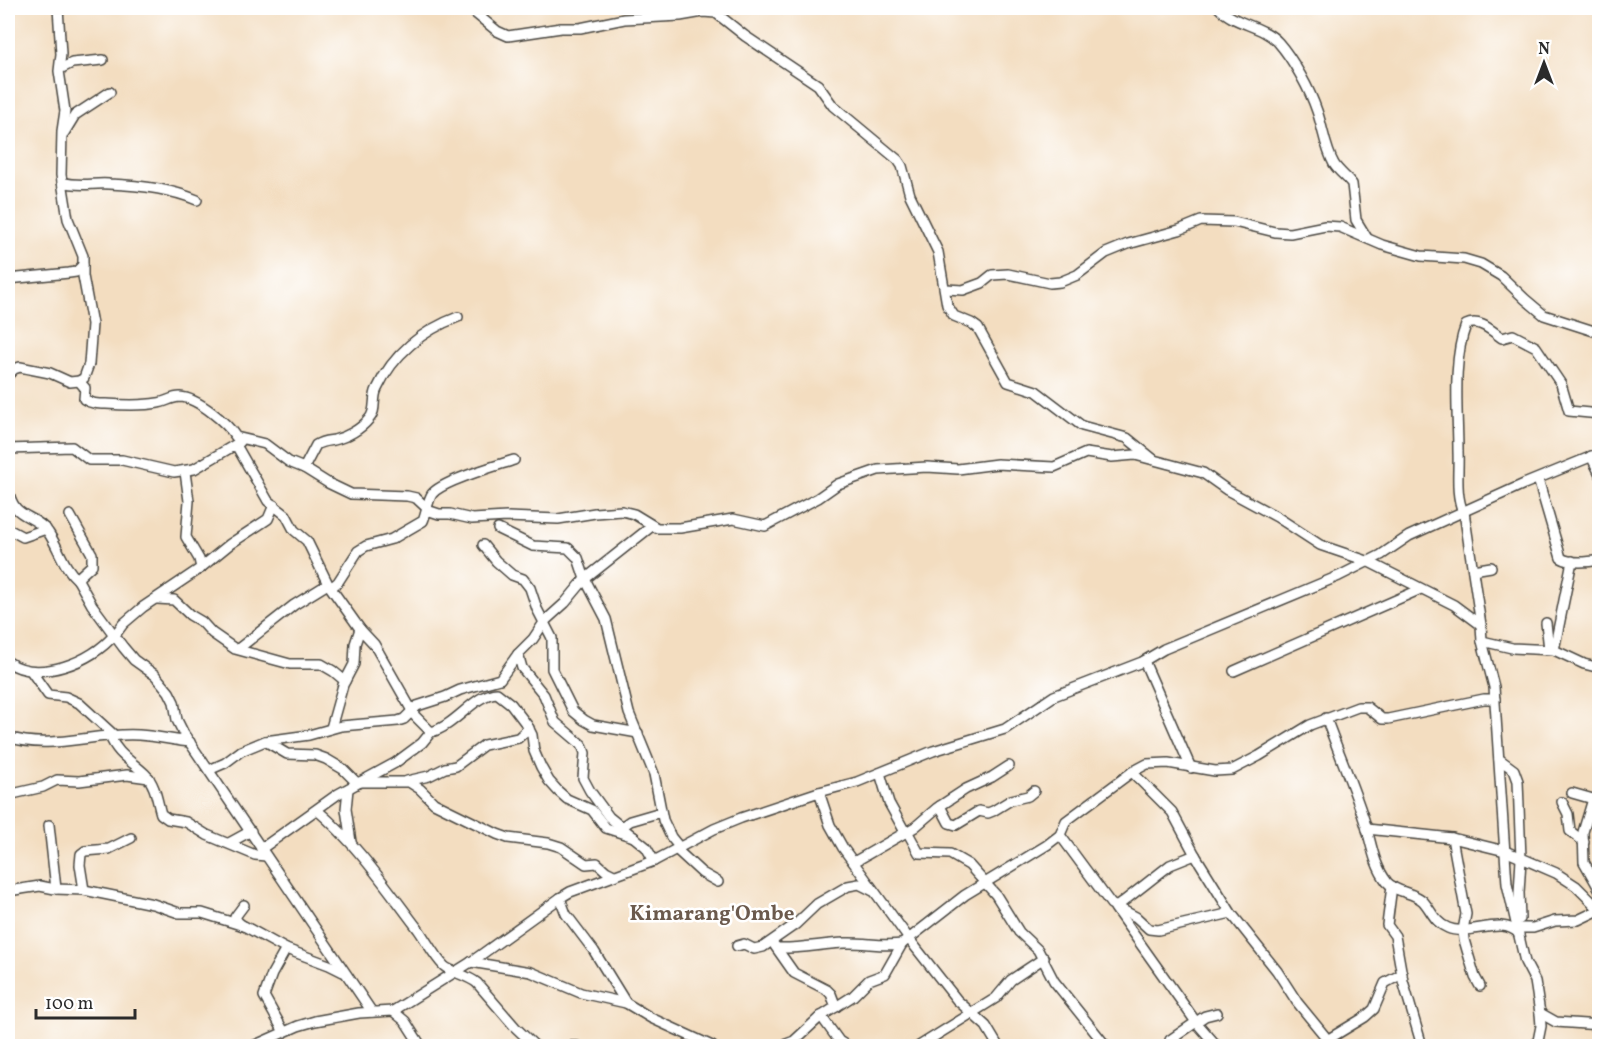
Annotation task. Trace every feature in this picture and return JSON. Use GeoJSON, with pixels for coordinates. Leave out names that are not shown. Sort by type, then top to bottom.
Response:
{"type":"FeatureCollection","features":[{"type":"Feature","properties":{"kind":"street"},"geometry":{"type":"LineString","coordinates":[[8,375],[20,367],[50,373],[67,381],[79,381],[84,378],[89,363],[92,332],[83,276],[83,253],[68,219],[62,182],[62,139],[65,111],[60,69],[58,8]]}},
{"type":"Feature","properties":{"kind":"street"},"geometry":{"type":"LineString","coordinates":[[469,8],[497,31],[508,36],[561,28],[580,28],[632,18],[680,16],[703,12],[717,13],[745,36],[818,85],[828,102],[898,160],[902,166],[910,195],[938,252],[941,280],[945,289],[945,302],[951,312],[978,328],[1008,382],[1036,391],[1082,426],[1127,438],[1156,461]]}},
{"type":"Feature","properties":{"kind":"street"},"geometry":{"type":"LineString","coordinates":[[1219,8],[1231,18],[1267,33],[1278,43],[1298,72],[1316,108],[1328,151],[1340,173],[1353,184],[1356,219],[1367,238]]}},
{"type":"Feature","properties":{"kind":"street"},"geometry":{"type":"LineString","coordinates":[[60,69],[72,63],[103,60]]}},
{"type":"Feature","properties":{"kind":"street"},"geometry":{"type":"LineString","coordinates":[[62,139],[75,115],[110,92]]}},
{"type":"Feature","properties":{"kind":"street"},"geometry":{"type":"LineString","coordinates":[[62,182],[71,185],[110,184],[167,190],[197,200]]}},
{"type":"Feature","properties":{"kind":"street"},"geometry":{"type":"LineString","coordinates":[[945,289],[963,290],[982,283],[992,275],[1008,274],[1050,283],[1060,282],[1077,275],[1106,253],[1201,221],[1234,222],[1275,232],[1290,233],[1331,226],[1340,227],[1387,247],[1422,256],[1464,259],[1481,264],[1501,276],[1544,315],[1599,333]]}},
{"type":"Feature","properties":{"kind":"street"},"geometry":{"type":"LineString","coordinates":[[8,279],[76,272],[83,265]]}},
{"type":"Feature","properties":{"kind":"street"},"geometry":{"type":"LineString","coordinates":[[304,468],[316,445],[348,435],[369,420],[373,415],[374,397],[378,386],[392,364],[408,346],[419,336],[458,317]]}},
{"type":"Feature","properties":{"kind":"street"},"geometry":{"type":"LineString","coordinates":[[1537,1047],[1541,1026],[1535,981],[1527,967],[1507,884],[1494,682],[1482,641],[1458,480],[1458,394],[1461,341],[1466,325],[1475,322],[1502,338],[1513,335],[1536,346],[1561,384],[1569,411],[1599,414]]}},
{"type":"Feature","properties":{"kind":"street"},"geometry":{"type":"LineString","coordinates":[[79,381],[84,386],[84,399],[90,403],[157,403],[173,398],[185,398],[201,406],[230,427],[240,442],[268,501],[286,516],[294,530],[307,541],[330,585],[360,629],[374,645],[412,710],[431,732]]}},
{"type":"Feature","properties":{"kind":"street"},"geometry":{"type":"LineString","coordinates":[[8,449],[72,447],[89,460],[122,460],[166,471],[184,472],[194,469],[240,442],[265,444],[289,462],[351,495],[407,496],[416,498],[427,508],[439,514],[472,519],[507,517],[558,519],[622,511],[634,514],[652,526],[680,528],[733,519],[765,526],[818,498],[838,484],[878,470],[958,469],[997,464],[1054,467],[1091,453],[1112,457],[1135,455],[1203,473],[1227,490],[1320,545],[1367,561],[1454,605],[1481,625]]}},
{"type":"Feature","properties":{"kind":"street"},"geometry":{"type":"LineString","coordinates":[[253,1047],[315,1020],[393,1011],[471,962],[560,898],[654,861],[741,818],[857,782],[944,747],[969,742],[1005,729],[1054,696],[1144,661],[1164,649],[1339,576],[1381,555],[1409,536],[1595,454],[1599,474]]}},
{"type":"Feature","properties":{"kind":"street"},"geometry":{"type":"LineString","coordinates":[[238,649],[294,605],[338,582],[358,551],[366,546],[392,539],[423,521],[434,491],[514,460]]}},
{"type":"Feature","properties":{"kind":"street"},"geometry":{"type":"LineString","coordinates":[[184,472],[189,507],[186,537],[200,559],[201,568]]}},
{"type":"Feature","properties":{"kind":"street"},"geometry":{"type":"LineString","coordinates":[[1538,479],[1562,558],[1565,561],[1599,560]]}},
{"type":"Feature","properties":{"kind":"street"},"geometry":{"type":"LineString","coordinates":[[8,488],[12,504],[16,509],[46,529],[68,569],[78,580],[92,605],[134,660],[151,671],[169,692],[180,726],[190,742],[372,1012]]}},
{"type":"Feature","properties":{"kind":"street"},"geometry":{"type":"LineString","coordinates":[[8,662],[23,670],[31,671],[69,665],[96,651],[115,635],[130,617],[268,519],[274,505]]}},
{"type":"Feature","properties":{"kind":"street"},"geometry":{"type":"LineString","coordinates":[[70,515],[87,543],[93,561],[78,580]]}},
{"type":"Feature","properties":{"kind":"street"},"geometry":{"type":"LineString","coordinates":[[209,770],[225,763],[241,751],[265,741],[309,735],[341,726],[398,721],[417,706],[460,690],[500,679],[518,654],[533,639],[544,621],[565,603],[585,579],[652,526]]}},
{"type":"Feature","properties":{"kind":"street"},"geometry":{"type":"LineString","coordinates":[[8,529],[23,537],[46,529]]}},
{"type":"Feature","properties":{"kind":"street"},"geometry":{"type":"LineString","coordinates":[[498,529],[533,546],[568,548],[578,558],[585,579],[606,619],[629,713],[654,774],[661,812],[671,837],[678,849],[702,873],[718,882]]}},
{"type":"Feature","properties":{"kind":"street"},"geometry":{"type":"LineString","coordinates":[[483,545],[505,569],[527,583],[552,638],[550,666],[573,711],[593,725],[638,733]]}},
{"type":"Feature","properties":{"kind":"street"},"geometry":{"type":"LineString","coordinates":[[1551,650],[1572,561]]}},
{"type":"Feature","properties":{"kind":"street"},"geometry":{"type":"LineString","coordinates":[[1473,570],[1491,567]]}},
{"type":"Feature","properties":{"kind":"street"},"geometry":{"type":"LineString","coordinates":[[1234,671],[1422,589]]}},
{"type":"Feature","properties":{"kind":"street"},"geometry":{"type":"LineString","coordinates":[[157,599],[174,600],[231,646],[291,664],[321,664],[345,681]]}},
{"type":"Feature","properties":{"kind":"street"},"geometry":{"type":"LineString","coordinates":[[1546,623],[1551,650]]}},
{"type":"Feature","properties":{"kind":"street"},"geometry":{"type":"LineString","coordinates":[[331,728],[345,681],[354,664],[360,629]]}},
{"type":"Feature","properties":{"kind":"street"},"geometry":{"type":"LineString","coordinates":[[1482,641],[1512,648],[1551,650],[1599,668]]}},
{"type":"Feature","properties":{"kind":"street"},"geometry":{"type":"LineString","coordinates":[[518,654],[522,668],[544,695],[555,722],[582,745],[585,753],[583,773],[585,782],[603,810],[620,828],[646,847],[654,861]]}},
{"type":"Feature","properties":{"kind":"street"},"geometry":{"type":"LineString","coordinates":[[1144,661],[1191,768]]}},
{"type":"Feature","properties":{"kind":"street"},"geometry":{"type":"LineString","coordinates":[[31,671],[48,695],[66,697],[79,703],[112,736],[119,753],[148,778],[164,817],[186,822],[207,835],[255,855],[263,852],[316,810],[394,763],[422,743],[431,732],[448,725],[491,693],[502,696],[529,728],[534,752],[549,781],[558,791],[567,799],[592,810],[606,828],[634,837]]}},
{"type":"Feature","properties":{"kind":"street"},"geometry":{"type":"LineString","coordinates":[[781,1047],[789,1044],[822,1016],[853,996],[869,980],[885,974],[906,942],[965,895],[1037,852],[1060,835],[1066,821],[1143,766],[1158,763],[1179,764],[1215,771],[1232,770],[1326,718],[1364,707],[1382,719],[1388,719],[1484,699],[1495,699]]}},
{"type":"Feature","properties":{"kind":"street"},"geometry":{"type":"LineString","coordinates":[[1326,718],[1367,828],[1373,855],[1386,880],[1392,886],[1422,900],[1431,915],[1444,926],[1463,930],[1502,927],[1520,931],[1557,921],[1578,920],[1599,910],[1576,886],[1556,873],[1505,851],[1452,838],[1367,828]]}},
{"type":"Feature","properties":{"kind":"street"},"geometry":{"type":"LineString","coordinates":[[265,741],[287,754],[315,755],[326,759],[343,769],[358,783],[404,781],[429,776],[445,768],[458,765],[484,745],[518,738],[529,728]]}},
{"type":"Feature","properties":{"kind":"street"},"geometry":{"type":"LineString","coordinates":[[8,737],[47,742],[138,735],[190,742]]}},
{"type":"Feature","properties":{"kind":"street"},"geometry":{"type":"LineString","coordinates":[[1500,759],[1514,770],[1517,776],[1521,859],[1520,931]]}},
{"type":"Feature","properties":{"kind":"street"},"geometry":{"type":"LineString","coordinates":[[854,862],[915,827],[940,806],[966,789],[1009,766]]}},
{"type":"Feature","properties":{"kind":"street"},"geometry":{"type":"LineString","coordinates":[[1132,772],[1172,812],[1195,855],[1231,913],[1277,971],[1329,1044],[1374,1009],[1385,983],[1402,974]]}},
{"type":"Feature","properties":{"kind":"street"},"geometry":{"type":"LineString","coordinates":[[880,773],[889,803],[920,853],[955,855],[969,865],[996,895],[1019,932],[1038,950],[1054,981],[1106,1047]]}},
{"type":"Feature","properties":{"kind":"street"},"geometry":{"type":"LineString","coordinates":[[8,795],[43,787],[57,780],[87,781],[127,775],[148,778]]}},
{"type":"Feature","properties":{"kind":"street"},"geometry":{"type":"LineString","coordinates":[[404,781],[415,785],[434,803],[497,834],[557,846],[586,864],[597,863],[614,875]]}},
{"type":"Feature","properties":{"kind":"street"},"geometry":{"type":"LineString","coordinates":[[348,789],[345,804],[352,844]]}},
{"type":"Feature","properties":{"kind":"street"},"geometry":{"type":"LineString","coordinates":[[940,806],[950,823],[956,825],[979,811],[993,812],[1015,798],[1028,796],[1034,791]]}},
{"type":"Feature","properties":{"kind":"street"},"geometry":{"type":"LineString","coordinates":[[819,792],[830,825],[906,942],[957,1000],[980,1018],[998,1047]]}},
{"type":"Feature","properties":{"kind":"street"},"geometry":{"type":"LineString","coordinates":[[1572,793],[1596,800],[1583,830],[1585,867],[1599,890]]}},
{"type":"Feature","properties":{"kind":"street"},"geometry":{"type":"LineString","coordinates":[[1562,802],[1568,814],[1572,833],[1584,842]]}},
{"type":"Feature","properties":{"kind":"street"},"geometry":{"type":"LineString","coordinates":[[316,810],[352,844],[381,878],[444,966],[477,983],[535,1047]]}},
{"type":"Feature","properties":{"kind":"street"},"geometry":{"type":"LineString","coordinates":[[620,828],[630,821],[661,812]]}},
{"type":"Feature","properties":{"kind":"street"},"geometry":{"type":"LineString","coordinates":[[49,825],[56,889]]}},
{"type":"Feature","properties":{"kind":"street"},"geometry":{"type":"LineString","coordinates":[[229,843],[250,831]]}},
{"type":"Feature","properties":{"kind":"street"},"geometry":{"type":"LineString","coordinates":[[1060,835],[1216,1047]]}},
{"type":"Feature","properties":{"kind":"street"},"geometry":{"type":"LineString","coordinates":[[84,890],[80,865],[81,854],[109,849],[131,838]]}},
{"type":"Feature","properties":{"kind":"street"},"geometry":{"type":"LineString","coordinates":[[1452,838],[1466,914],[1463,930],[1475,977],[1480,986]]}},
{"type":"Feature","properties":{"kind":"street"},"geometry":{"type":"LineString","coordinates":[[1115,908],[1170,866],[1195,855]]}},
{"type":"Feature","properties":{"kind":"street"},"geometry":{"type":"LineString","coordinates":[[774,945],[817,904],[848,886],[859,885],[875,892]]}},
{"type":"Feature","properties":{"kind":"street"},"geometry":{"type":"LineString","coordinates":[[8,891],[40,886],[84,890],[153,904],[179,913],[202,913],[244,926]]}},
{"type":"Feature","properties":{"kind":"street"},"geometry":{"type":"LineString","coordinates":[[1392,886],[1386,922],[1395,936],[1402,974],[1422,1047]]}},
{"type":"Feature","properties":{"kind":"street"},"geometry":{"type":"LineString","coordinates":[[560,898],[566,914],[594,951],[626,1003]]}},
{"type":"Feature","properties":{"kind":"street"},"geometry":{"type":"LineString","coordinates":[[244,905],[235,917],[238,922],[286,949],[329,965],[345,974]]}},
{"type":"Feature","properties":{"kind":"street"},"geometry":{"type":"LineString","coordinates":[[1115,908],[1136,917],[1149,929],[1158,930],[1231,913]]}},
{"type":"Feature","properties":{"kind":"street"},"geometry":{"type":"LineString","coordinates":[[737,946],[744,944],[757,949],[774,945],[805,948],[846,943],[872,946],[906,942]]}},
{"type":"Feature","properties":{"kind":"street"},"geometry":{"type":"LineString","coordinates":[[774,945],[794,973],[827,990],[836,1007]]}},
{"type":"Feature","properties":{"kind":"street"},"geometry":{"type":"LineString","coordinates":[[284,1032],[264,996],[272,974],[286,949]]}},
{"type":"Feature","properties":{"kind":"street"},"geometry":{"type":"LineString","coordinates":[[919,1047],[999,995],[1011,980],[1044,958]]}},
{"type":"Feature","properties":{"kind":"street"},"geometry":{"type":"LineString","coordinates":[[471,962],[531,972],[581,993],[626,1003],[651,1018],[712,1047]]}},
{"type":"Feature","properties":{"kind":"street"},"geometry":{"type":"LineString","coordinates":[[393,1011],[405,1021],[421,1047]]}},
{"type":"Feature","properties":{"kind":"street"},"geometry":{"type":"LineString","coordinates":[[1170,1040],[1205,1016],[1217,1013]]}},
{"type":"Feature","properties":{"kind":"street"},"geometry":{"type":"LineString","coordinates":[[1540,1013],[1556,1022],[1599,1025]]}},
{"type":"Feature","properties":{"kind":"street"},"geometry":{"type":"LineString","coordinates":[[822,1016],[839,1041],[846,1047]]}},
{"type":"Feature","properties":{"kind":"street"},"geometry":{"type":"LineString","coordinates":[[1539,1035],[1546,1047]]}},
{"type":"Feature","properties":{"kind":"street"},"geometry":{"type":"LineString","coordinates":[[569,1047],[577,1047]]}},
{"type":"Feature","properties":{"kind":"district","name":"Kimarang'Ombe"},"geometry":{"type":"Point","coordinates":[712,913]}}]}
